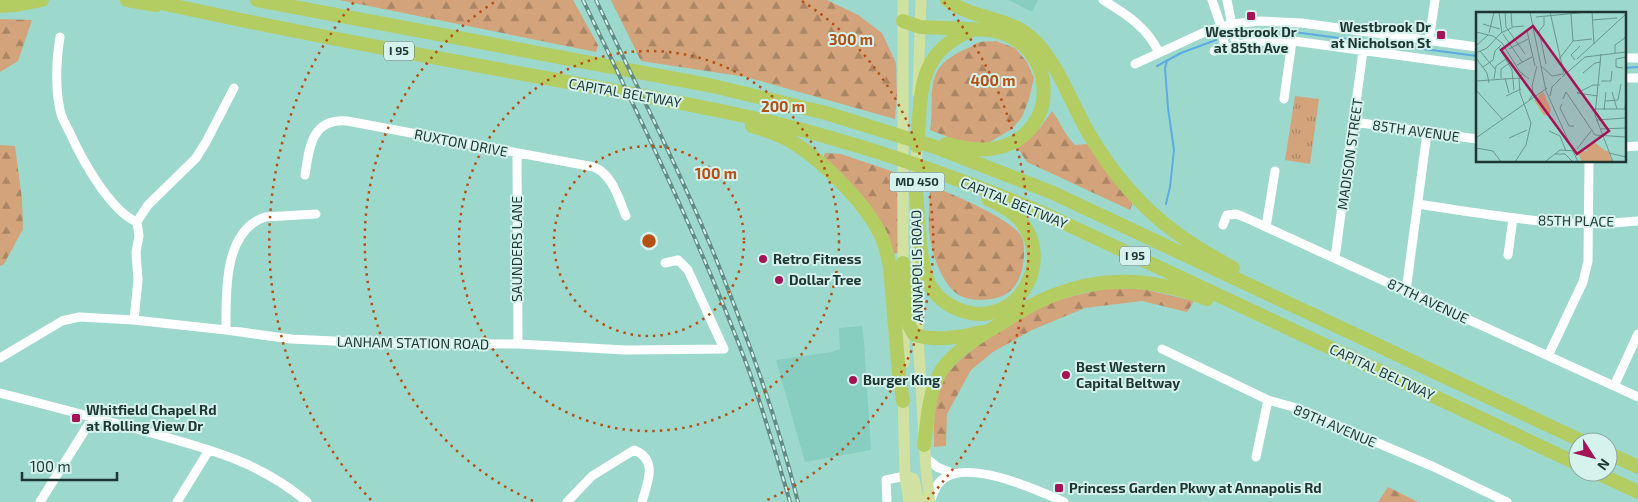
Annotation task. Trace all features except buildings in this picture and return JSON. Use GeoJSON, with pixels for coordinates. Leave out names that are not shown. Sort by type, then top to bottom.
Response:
{"type":"FeatureCollection","features":[{"type":"Feature","properties":{"kind":"highway"},"geometry":{"type":"LineString","coordinates":[[0,6],[42,0]]}},
{"type":"Feature","properties":{"kind":"highway"},"geometry":{"type":"LineString","coordinates":[[127,0],[202,12]]}},
{"type":"Feature","properties":{"kind":"highway","name":"CAPITAL BELTWAY"},"geometry":{"type":"LineString","coordinates":[[147,0],[311,35],[667,100],[766,121],[823,135],[883,153],[935,174],[988,190],[1043,213],[1568,459]]}},
{"type":"Feature","properties":{"kind":"highway","name":"CAPITAL BELTWAY"},"geometry":{"type":"LineString","coordinates":[[257,0],[656,75],[771,99],[935,144],[1051,192],[1568,435]]}},
{"type":"Feature","properties":{"kind":"highway"},"geometry":{"type":"LineString","coordinates":[[266,0],[306,10]]}},
{"type":"Feature","properties":{"kind":"highway"},"geometry":{"type":"LineString","coordinates":[[947,0],[966,12],[1009,24],[1025,32],[1043,50],[1099,151],[1143,203],[1188,241],[1298,308]]}},
{"type":"Feature","properties":{"kind":"highway"},"geometry":{"type":"LineString","coordinates":[[920,23],[993,20]]}},
{"type":"Feature","properties":{"kind":"highway"},"geometry":{"type":"LineString","coordinates":[[903,22],[1001,31],[1028,48],[1042,72],[1044,83],[1042,107],[1029,129],[1020,138],[1008,145],[995,149],[980,150],[935,144]]}},
{"type":"Feature","properties":{"kind":"highway"},"geometry":{"type":"LineString","coordinates":[[917,146],[924,84],[929,64],[936,53],[951,40],[974,29]]}},
{"type":"Feature","properties":{"kind":"highway"},"geometry":{"type":"LineString","coordinates":[[667,100],[766,130],[793,142],[831,173],[868,213],[882,238],[890,267],[903,401]]}},
{"type":"Feature","properties":{"kind":"highway"},"geometry":{"type":"LineString","coordinates":[[916,192],[924,270],[936,295],[953,308],[974,314],[995,312],[1014,302],[1027,286],[1034,264],[1032,242],[1021,222],[1015,215],[1000,205],[935,174]]}},
{"type":"Feature","properties":{"kind":"highway"},"geometry":{"type":"LineString","coordinates":[[903,263],[910,325],[912,331],[918,336],[952,337],[992,329]]}},
{"type":"Feature","properties":{"kind":"highway"},"geometry":{"type":"LineString","coordinates":[[925,451],[931,396],[940,373],[954,355],[1035,303],[1091,284],[1134,281],[1171,286],[1333,349]]}},
{"type":"Feature","properties":{"kind":"highway"},"geometry":{"type":"LineString","coordinates":[[1618,458],[1638,468]]}},
{"type":"Feature","properties":{"kind":"highway"},"geometry":{"type":"LineString","coordinates":[[1616,482],[1638,492]]}},
{"type":"Feature","properties":{"kind":"main road","name":"ANNAPOLIS ROAD"},"geometry":{"type":"LineString","coordinates":[[903,0],[903,401],[905,476],[909,502]]}},
{"type":"Feature","properties":{"kind":"main road","name":"ANNAPOLIS ROAD"},"geometry":{"type":"LineString","coordinates":[[920,0],[916,192],[918,336],[930,502]]}},
{"type":"Feature","properties":{"kind":"main road"},"geometry":{"type":"LineString","coordinates":[[905,476],[911,476],[916,482],[919,502]]}},
{"type":"Feature","properties":{"kind":"street"},"geometry":{"type":"LineString","coordinates":[[1103,0],[1142,27],[1152,39],[1159,54]]}},
{"type":"Feature","properties":{"kind":"street"},"geometry":{"type":"LineString","coordinates":[[1212,0],[1221,26],[1225,48]]}},
{"type":"Feature","properties":{"kind":"street"},"geometry":{"type":"LineString","coordinates":[[1227,0],[1236,45]]}},
{"type":"Feature","properties":{"kind":"street"},"geometry":{"type":"LineString","coordinates":[[1429,40],[1435,0]]}},
{"type":"Feature","properties":{"kind":"street"},"geometry":{"type":"LineString","coordinates":[[1135,64],[1221,26],[1260,21],[1285,21],[1476,47]]}},
{"type":"Feature","properties":{"kind":"street"},"geometry":{"type":"LineString","coordinates":[[60,37],[56,85],[60,112],[83,160],[115,206],[137,222]]}},
{"type":"Feature","properties":{"kind":"street"},"geometry":{"type":"LineString","coordinates":[[1214,51],[1263,40],[1292,41],[1476,66]]}},
{"type":"Feature","properties":{"kind":"street"},"geometry":{"type":"LineString","coordinates":[[1284,99],[1292,41]]}},
{"type":"Feature","properties":{"kind":"street","name":"MADISON STREET"},"geometry":{"type":"LineString","coordinates":[[1335,258],[1363,50]]}},
{"type":"Feature","properties":{"kind":"street"},"geometry":{"type":"LineString","coordinates":[[134,320],[138,280],[136,252],[139,236],[137,222],[148,205],[196,158],[234,88]]}},
{"type":"Feature","properties":{"kind":"street","name":"RUXTON DRIVE"},"geometry":{"type":"LineString","coordinates":[[305,175],[308,152],[313,137],[324,126],[339,121],[597,168],[611,183],[626,216]]}},
{"type":"Feature","properties":{"kind":"street","name":"85TH AVENUE"},"geometry":{"type":"LineString","coordinates":[[1354,122],[1476,139]]}},
{"type":"Feature","properties":{"kind":"street"},"geometry":{"type":"LineString","coordinates":[[1406,291],[1427,133]]}},
{"type":"Feature","properties":{"kind":"street","name":"SAUNDERS LANE"},"geometry":{"type":"LineString","coordinates":[[517,154],[518,344]]}},
{"type":"Feature","properties":{"kind":"street"},"geometry":{"type":"LineString","coordinates":[[1548,356],[1582,282],[1588,261],[1587,224],[1590,162]]}},
{"type":"Feature","properties":{"kind":"street"},"geometry":{"type":"LineString","coordinates":[[1266,226],[1275,171]]}},
{"type":"Feature","properties":{"kind":"street","name":"85TH PLACE"},"geometry":{"type":"LineString","coordinates":[[1418,204],[1551,222],[1587,224],[1638,220]]}},
{"type":"Feature","properties":{"kind":"street"},"geometry":{"type":"LineString","coordinates":[[226,330],[226,287],[230,262],[235,248],[247,230],[260,218],[316,214]]}},
{"type":"Feature","properties":{"kind":"street","name":"87TH AVENUE"},"geometry":{"type":"LineString","coordinates":[[1222,225],[1227,215],[1236,214],[1266,226],[1638,397]]}},
{"type":"Feature","properties":{"kind":"street"},"geometry":{"type":"LineString","coordinates":[[1508,255],[1513,218]]}},
{"type":"Feature","properties":{"kind":"street","name":"LANHAM STATION ROAD"},"geometry":{"type":"LineString","coordinates":[[0,358],[67,319],[79,317],[134,320],[226,330],[291,340],[376,343],[518,344],[625,350],[724,349],[688,270],[678,260],[665,263]]}},
{"type":"Feature","properties":{"kind":"street"},"geometry":{"type":"LineString","coordinates":[[1614,386],[1638,334]]}},
{"type":"Feature","properties":{"kind":"street","name":"89TH AVENUE"},"geometry":{"type":"LineString","coordinates":[[1162,349],[1268,400],[1294,407],[1434,467],[1508,502]]}},
{"type":"Feature","properties":{"kind":"street"},"geometry":{"type":"LineString","coordinates":[[0,392],[233,457],[260,470],[307,502]]}},
{"type":"Feature","properties":{"kind":"street"},"geometry":{"type":"LineString","coordinates":[[1256,457],[1268,400]]}},
{"type":"Feature","properties":{"kind":"street"},"geometry":{"type":"LineString","coordinates":[[40,502],[93,417]]}},
{"type":"Feature","properties":{"kind":"street"},"geometry":{"type":"LineString","coordinates":[[178,502],[209,450]]}},
{"type":"Feature","properties":{"kind":"street"},"geometry":{"type":"LineString","coordinates":[[567,502],[592,476],[634,450],[646,458],[649,466],[650,474],[642,502]]}},
{"type":"Feature","properties":{"kind":"street"},"geometry":{"type":"LineString","coordinates":[[925,451],[937,467],[954,474],[984,474],[1003,477],[1064,502]]}},
{"type":"Feature","properties":{"kind":"street"},"geometry":{"type":"LineString","coordinates":[[930,502],[942,479],[954,474]]}},
{"type":"Feature","properties":{"kind":"street"},"geometry":{"type":"LineString","coordinates":[[888,502],[886,480],[905,476]]}},
{"type":"Feature","properties":{"kind":"shaded area"},"geometry":{"type":"Polygon","coordinates":[[[1009,0],[1038,0],[1032,12],[1009,0]]]}},
{"type":"Feature","properties":{"kind":"shaded area"},"geometry":{"type":"Polygon","coordinates":[[[862,326],[871,450],[805,462],[776,360],[832,352],[840,349],[839,328],[862,326]]]}},
{"type":"Feature","properties":{"kind":"green space"},"geometry":{"type":"Polygon","coordinates":[[[339,0],[573,0],[598,45],[596,52],[339,0]]]}},
{"type":"Feature","properties":{"kind":"green space"},"geometry":{"type":"Polygon","coordinates":[[[611,0],[827,0],[858,15],[882,33],[896,63],[897,96],[895,119],[746,77],[641,61],[611,0]]]}},
{"type":"Feature","properties":{"kind":"green space"},"geometry":{"type":"Polygon","coordinates":[[[0,19],[32,20],[18,61],[0,72],[0,19]]]}},
{"type":"Feature","properties":{"kind":"green space"},"geometry":{"type":"Polygon","coordinates":[[[996,41],[1015,48],[1027,62],[1034,78],[1022,117],[1012,129],[983,146],[963,143],[930,130],[933,84],[941,66],[955,55],[977,43],[996,41]]]}},
{"type":"Feature","properties":{"kind":"green space"},"geometry":{"type":"Polygon","coordinates":[[[1295,96],[1319,99],[1310,164],[1285,160],[1295,96]]]}},
{"type":"Feature","properties":{"kind":"green space"},"geometry":{"type":"Polygon","coordinates":[[[1052,111],[1071,141],[1075,145],[1087,144],[1133,202],[1130,210],[1027,162],[1018,148],[1040,128],[1052,111]]]}},
{"type":"Feature","properties":{"kind":"green space"},"geometry":{"type":"Polygon","coordinates":[[[0,145],[15,146],[22,199],[23,229],[4,264],[0,266],[0,145]]]}},
{"type":"Feature","properties":{"kind":"green space"},"geometry":{"type":"Polygon","coordinates":[[[825,153],[841,154],[897,173],[898,253],[892,254],[823,159],[825,153]]]}},
{"type":"Feature","properties":{"kind":"green space"},"geometry":{"type":"Polygon","coordinates":[[[930,185],[989,212],[1010,225],[1020,234],[1024,244],[1021,274],[1013,288],[1005,295],[991,299],[975,300],[956,293],[945,281],[937,265],[930,239],[930,185]]]}},
{"type":"Feature","properties":{"kind":"green space"},"geometry":{"type":"Polygon","coordinates":[[[1104,289],[1143,289],[1194,301],[1187,312],[1142,301],[1085,308],[1032,330],[993,352],[971,370],[947,414],[946,446],[934,447],[934,418],[939,390],[948,373],[957,363],[969,352],[1001,330],[1050,303],[1104,289]]]}},
{"type":"Feature","properties":{"kind":"green space"},"geometry":{"type":"Polygon","coordinates":[[[1388,487],[1418,502],[1378,502],[1388,487]]]}},
{"type":"Feature","properties":{"kind":"waterway"},"geometry":{"type":"LineString","coordinates":[[1239,34],[1262,31],[1286,31],[1476,56]]}},
{"type":"Feature","properties":{"kind":"waterway"},"geometry":{"type":"LineString","coordinates":[[1157,66],[1181,53],[1216,40]]}},
{"type":"Feature","properties":{"kind":"waterway"},"geometry":{"type":"LineString","coordinates":[[1166,204],[1174,150],[1168,108],[1165,68],[1167,61]]}},
{"type":"Feature","properties":{"kind":"waterway"},"geometry":{"type":"LineString","coordinates":[[1626,68],[1638,67]]}},
{"type":"Feature","properties":{"kind":"railway"},"geometry":{"type":"LineString","coordinates":[[583,0],[670,182],[711,274],[748,368],[790,502]]}},
{"type":"Feature","properties":{"kind":"railway"},"geometry":{"type":"LineString","coordinates":[[596,0],[679,173],[710,244],[765,389],[798,502]]}},
{"type":"Feature","properties":{"kind":"place","name":"Westbrook Dr at 85th Ave"},"geometry":{"type":"Point","coordinates":[1251,16]}},
{"type":"Feature","properties":{"kind":"place","name":"Westbrook Dr at Nicholson St"},"geometry":{"type":"Point","coordinates":[1441,35]}},
{"type":"Feature","properties":{"kind":"place","name":"Retro Fitness"},"geometry":{"type":"Point","coordinates":[763,259]}},
{"type":"Feature","properties":{"kind":"place","name":"Dollar Tree"},"geometry":{"type":"Point","coordinates":[779,280]}},
{"type":"Feature","properties":{"kind":"place","name":"Best Western Capital Beltway"},"geometry":{"type":"Point","coordinates":[1066,375]}},
{"type":"Feature","properties":{"kind":"place","name":"Burger King"},"geometry":{"type":"Point","coordinates":[853,380]}},
{"type":"Feature","properties":{"kind":"place","name":"Whitfield Chapel Rd at Rolling View Dr"},"geometry":{"type":"Point","coordinates":[76,418]}},
{"type":"Feature","properties":{"kind":"place","name":"Princess Garden Pkwy at Annapolis Rd"},"geometry":{"type":"Point","coordinates":[1059,488]}}]}
